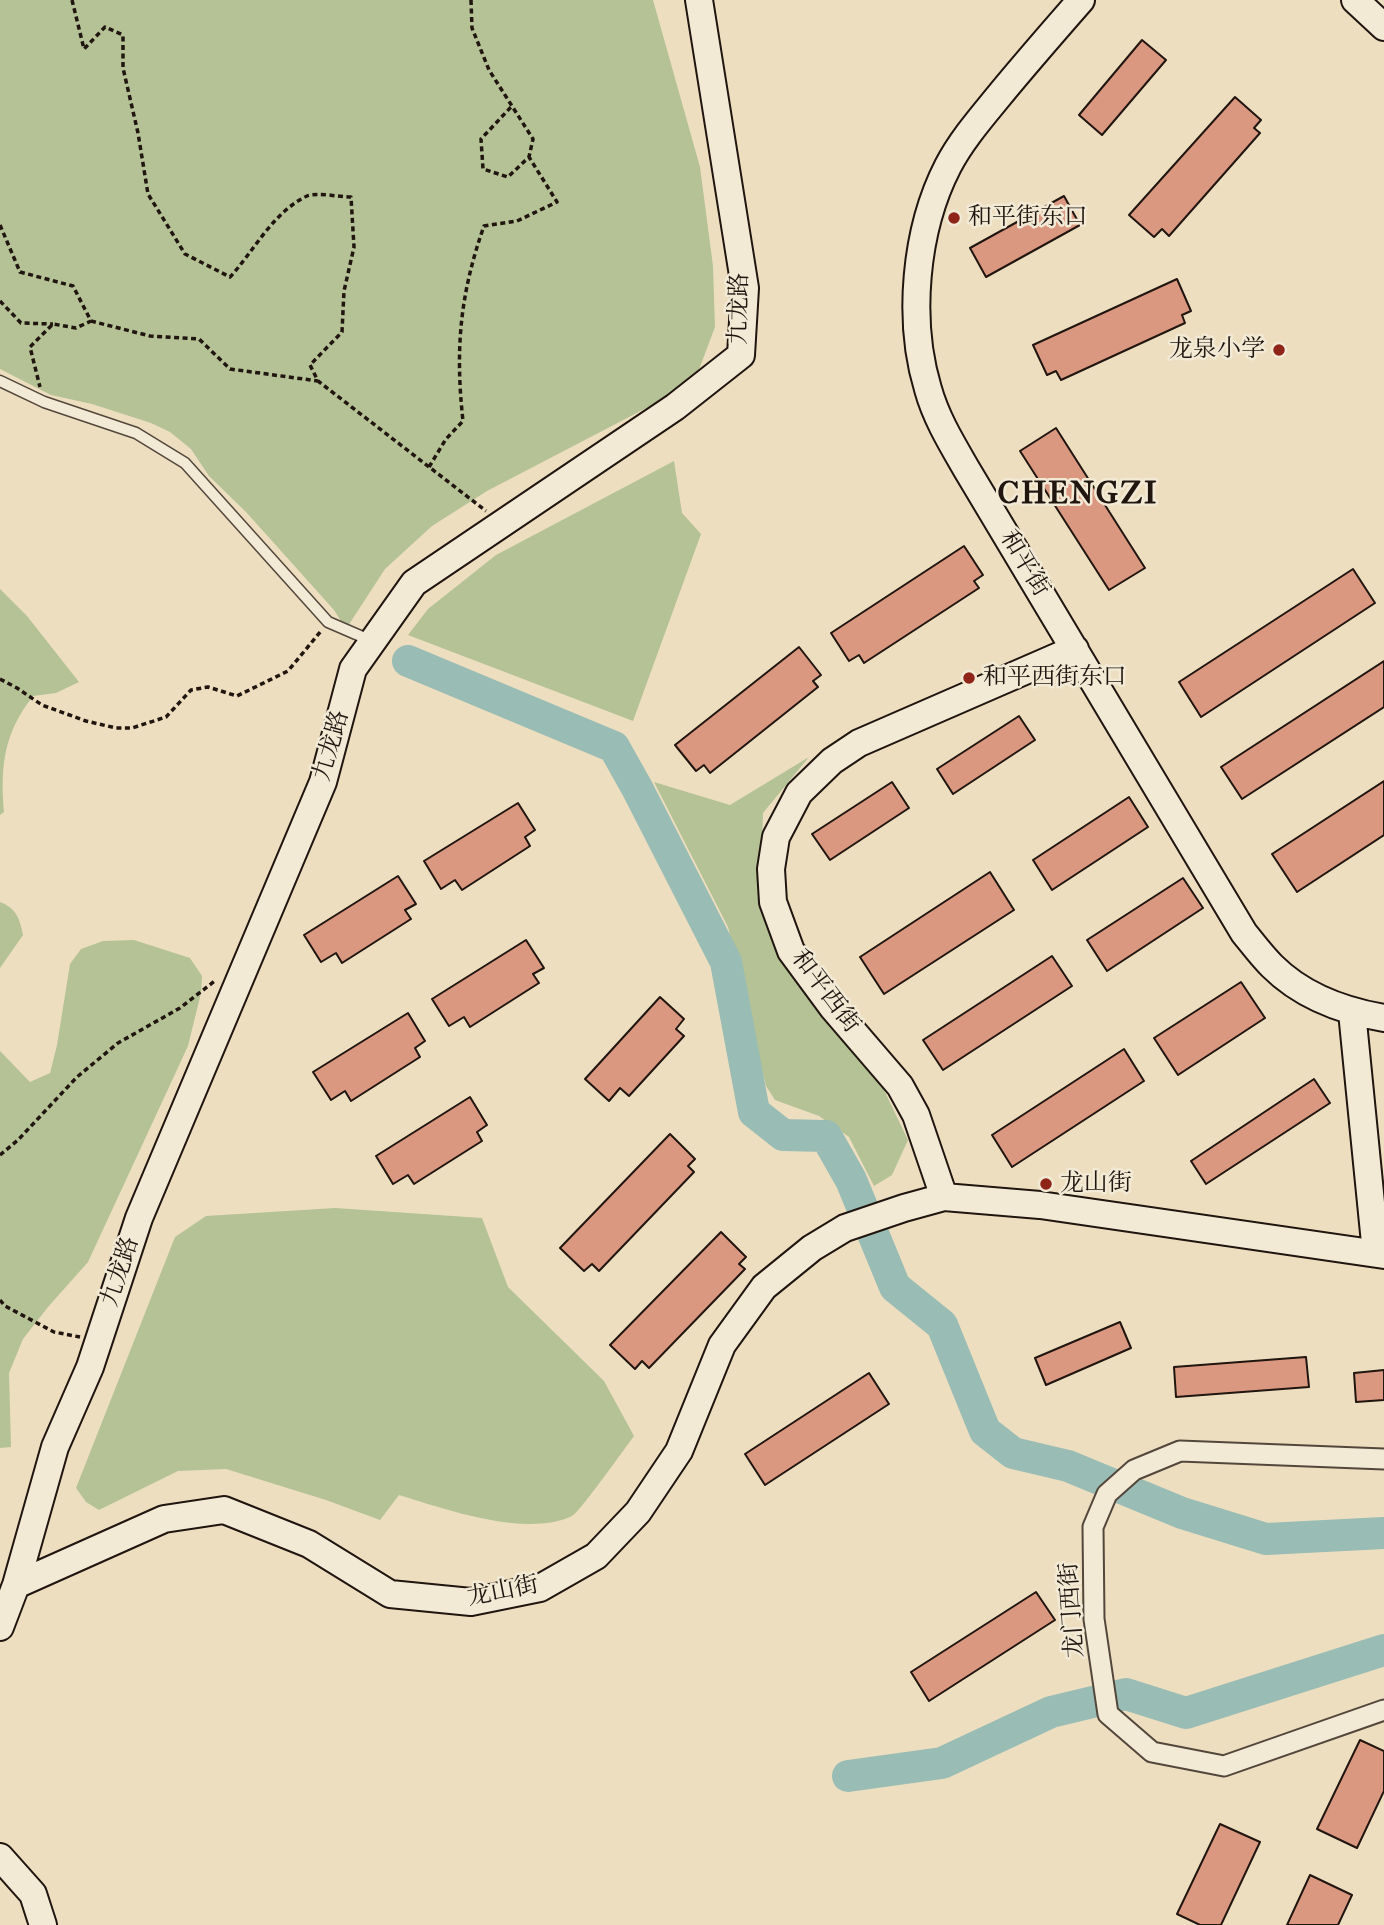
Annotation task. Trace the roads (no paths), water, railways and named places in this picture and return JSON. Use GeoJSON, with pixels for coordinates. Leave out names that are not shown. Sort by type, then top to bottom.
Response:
{"type":"FeatureCollection","features":[{"type":"Feature","properties":{"kind":"street","name":"九龙路"},"geometry":{"type":"LineString","coordinates":[[0,1627],[16,1585],[55,1447],[90,1367],[139,1217],[323,782],[354,669],[414,583],[674,407],[741,355],[744,288],[699,0]]}},
{"type":"Feature","properties":{"kind":"street","name":"和平街"},"geometry":{"type":"LineString","coordinates":[[1081,0],[976,124],[949,165],[929,220],[920,264],[916,307],[918,346],[928,391],[944,429],[1244,933],[1273,967],[1309,993],[1352,1012],[1384,1018]]}},
{"type":"Feature","properties":{"kind":"street"},"geometry":{"type":"LineString","coordinates":[[1355,0],[1384,27]]}},
{"type":"Feature","properties":{"kind":"street","name":"和平西街"},"geometry":{"type":"LineString","coordinates":[[944,1197],[916,1115],[900,1086],[833,1008],[791,951],[773,902],[771,869],[776,837],[799,793],[832,761],[859,743],[1075,649]]}},
{"type":"Feature","properties":{"kind":"street"},"geometry":{"type":"LineString","coordinates":[[1352,1012],[1380,1254]]}},
{"type":"Feature","properties":{"kind":"street","name":"龙山街"},"geometry":{"type":"LineString","coordinates":[[16,1585],[164,1519],[224,1510],[309,1544],[390,1594],[471,1602],[540,1588],[596,1556],[638,1512],[679,1451],[722,1345],[764,1287],[811,1248],[845,1228],[944,1197],[1032,1205],[1380,1254]]}},
{"type":"Feature","properties":{"kind":"street","name":"龙门西街"},"geometry":{"type":"LineString","coordinates":[[1384,1459],[1180,1451],[1133,1470],[1107,1494],[1093,1527],[1094,1619],[1108,1714],[1152,1752],[1224,1766],[1384,1710]]}},
{"type":"Feature","properties":{"kind":"street"},"geometry":{"type":"LineString","coordinates":[[0,1857],[33,1894],[43,1925]]}},
{"type":"Feature","properties":{"kind":"lane"},"geometry":{"type":"LineString","coordinates":[[0,381],[44,402],[136,433],[185,463],[328,622],[372,642]]}},
{"type":"Feature","properties":{"kind":"waterway"},"geometry":{"type":"LineString","coordinates":[[408,661],[614,747],[726,962],[754,1112],[783,1135],[826,1136],[851,1180],[895,1287],[942,1325],[985,1431],[1013,1453],[1068,1466],[1182,1513],[1266,1539],[1384,1533]]}},
{"type":"Feature","properties":{"kind":"waterway"},"geometry":{"type":"LineString","coordinates":[[848,1776],[942,1763],[1051,1712],[1126,1694],[1186,1713],[1384,1650]]}},
{"type":"Feature","properties":{"kind":"place","name":"和平街东口"},"geometry":{"type":"Point","coordinates":[954,218]}},
{"type":"Feature","properties":{"kind":"place","name":"龙泉小学"},"geometry":{"type":"Point","coordinates":[1279,350]}},
{"type":"Feature","properties":{"kind":"place","name":"和平西街东口"},"geometry":{"type":"Point","coordinates":[969,678]}},
{"type":"Feature","properties":{"kind":"place","name":"龙山街"},"geometry":{"type":"Point","coordinates":[1046,1184]}},
{"type":"Feature","properties":{"kind":"district","name":"CHENGZI"},"geometry":{"type":"Point","coordinates":[1078,495]}}]}
